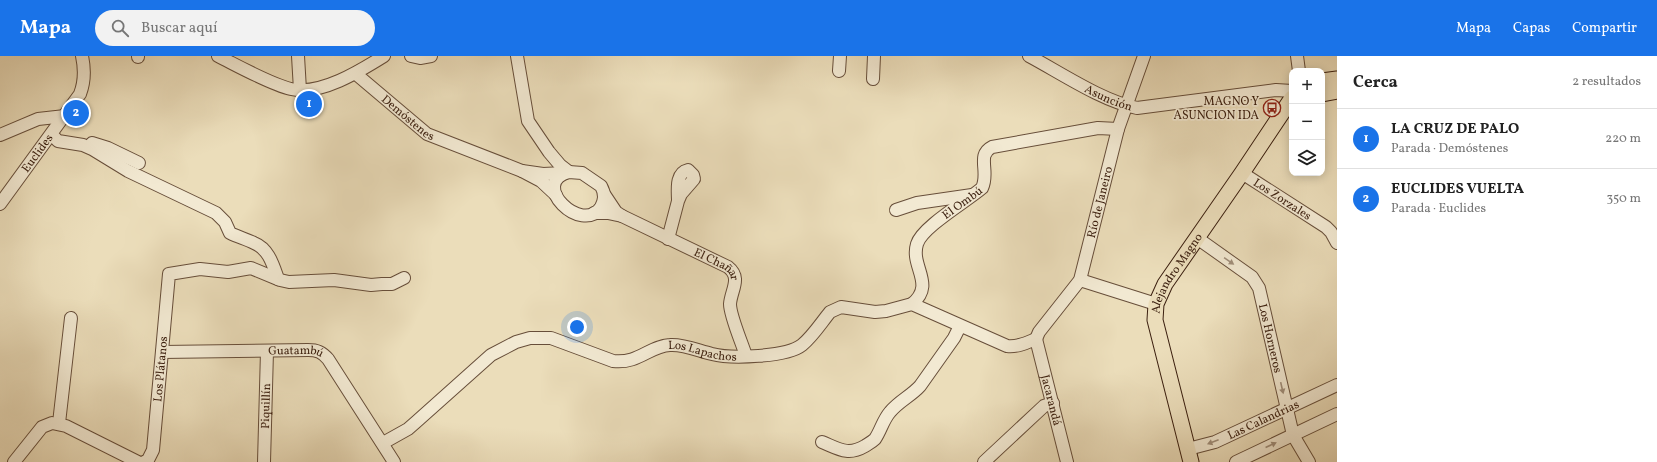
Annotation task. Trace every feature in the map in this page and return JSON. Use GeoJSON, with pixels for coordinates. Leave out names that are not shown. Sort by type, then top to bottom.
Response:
{"type":"FeatureCollection","features":[{"type":"Feature","properties":{"kind":"main road"},"geometry":{"type":"LineString","coordinates":[[1325,80],[1337,78]]}},
{"type":"Feature","properties":{"kind":"main road"},"geometry":{"type":"LineString","coordinates":[[1325,93],[1337,91]]}},
{"type":"Feature","properties":{"kind":"main road"},"geometry":{"type":"LineString","coordinates":[[1272,128],[1289,102]]}},
{"type":"Feature","properties":{"kind":"main road"},"geometry":{"type":"LineString","coordinates":[[1272,128],[1289,111]]}},
{"type":"Feature","properties":{"kind":"main road","name":"Alejandro Magno"},"geometry":{"type":"LineString","coordinates":[[1190,456],[1155,320],[1156,304],[1165,284],[1272,128]]}},
{"type":"Feature","properties":{"kind":"street","name":"Euclides"},"geometry":{"type":"LineString","coordinates":[[0,204],[52,135],[80,94],[83,85],[84,67],[82,56]]}},
{"type":"Feature","properties":{"kind":"street"},"geometry":{"type":"LineString","coordinates":[[218,56],[271,82],[290,89],[300,90],[321,87],[356,74],[384,56]]}},
{"type":"Feature","properties":{"kind":"street"},"geometry":{"type":"LineString","coordinates":[[298,56],[300,90]]}},
{"type":"Feature","properties":{"kind":"street"},"geometry":{"type":"LineString","coordinates":[[411,56],[420,58],[432,56]]}},
{"type":"Feature","properties":{"kind":"street"},"geometry":{"type":"LineString","coordinates":[[518,56],[526,117],[549,152],[566,173],[556,178],[554,182],[556,195]]}},
{"type":"Feature","properties":{"kind":"street"},"geometry":{"type":"LineString","coordinates":[[839,71],[840,56]]}},
{"type":"Feature","properties":{"kind":"street"},"geometry":{"type":"LineString","coordinates":[[873,79],[874,56]]}},
{"type":"Feature","properties":{"kind":"street","name":"Asunción"},"geometry":{"type":"LineString","coordinates":[[1029,56],[1104,96],[1126,105],[1144,108],[1276,90],[1289,91]]}},
{"type":"Feature","properties":{"kind":"street","name":"Río de Janeiro"},"geometry":{"type":"LineString","coordinates":[[1036,339],[1039,332],[1080,280],[1118,129],[1144,56]]}},
{"type":"Feature","properties":{"kind":"street"},"geometry":{"type":"LineString","coordinates":[[1297,56],[1299,68]]}},
{"type":"Feature","properties":{"kind":"street","name":"Demóstenes"},"geometry":{"type":"LineString","coordinates":[[356,74],[427,134],[522,171],[541,181],[572,213],[586,215],[594,213]]}},
{"type":"Feature","properties":{"kind":"street"},"geometry":{"type":"LineString","coordinates":[[0,135],[38,119],[64,116]]}},
{"type":"Feature","properties":{"kind":"street","name":"El Ombú"},"geometry":{"type":"LineString","coordinates":[[912,304],[919,298],[923,286],[916,251],[920,236],[982,188],[984,182],[984,154],[986,150],[992,146],[1098,128],[1118,129]]}},
{"type":"Feature","properties":{"kind":"street"},"geometry":{"type":"LineString","coordinates":[[52,135],[58,141],[81,145],[99,152],[128,171],[216,213],[226,222],[230,233],[255,243],[264,249],[270,258],[278,279],[289,282],[334,280],[371,285],[392,284],[404,278]]}},
{"type":"Feature","properties":{"kind":"street"},"geometry":{"type":"LineString","coordinates":[[81,145],[96,144],[139,163]]}},
{"type":"Feature","properties":{"kind":"street"},"geometry":{"type":"LineString","coordinates":[[543,174],[551,167],[552,162],[549,152]]}},
{"type":"Feature","properties":{"kind":"street","name":"Demóstenes"},"geometry":{"type":"LineString","coordinates":[[522,171],[543,174],[582,173],[596,181],[601,186],[604,194]]}},
{"type":"Feature","properties":{"kind":"street","name":"Los Zorzales"},"geometry":{"type":"LineString","coordinates":[[1242,173],[1326,227],[1331,232],[1337,243]]}},
{"type":"Feature","properties":{"kind":"street"},"geometry":{"type":"LineString","coordinates":[[594,213],[602,204],[604,194]]}},
{"type":"Feature","properties":{"kind":"street","name":"El Chañar"},"geometry":{"type":"LineString","coordinates":[[604,194],[611,205],[622,216]]}},
{"type":"Feature","properties":{"kind":"street"},"geometry":{"type":"LineString","coordinates":[[896,210],[917,203],[974,195]]}},
{"type":"Feature","properties":{"kind":"street"},"geometry":{"type":"LineString","coordinates":[[668,239],[678,201]]}},
{"type":"Feature","properties":{"kind":"street","name":"El Chañar"},"geometry":{"type":"LineString","coordinates":[[594,213],[608,213],[622,216],[733,270],[736,282],[730,307],[746,356]]}},
{"type":"Feature","properties":{"kind":"street","name":"Los Horneros"},"geometry":{"type":"LineString","coordinates":[[1197,238],[1252,277],[1256,282],[1259,288],[1293,435],[1309,462]]}},
{"type":"Feature","properties":{"kind":"street","name":"Los Plátanos"},"geometry":{"type":"LineString","coordinates":[[144,462],[148,460],[153,450],[169,274],[200,269],[228,272],[250,268],[278,279]]}},
{"type":"Feature","properties":{"kind":"street"},"geometry":{"type":"LineString","coordinates":[[1080,280],[1156,304]]}},
{"type":"Feature","properties":{"kind":"street"},"geometry":{"type":"LineString","coordinates":[[912,304],[1007,346],[1014,347],[1036,339]]}},
{"type":"Feature","properties":{"kind":"street","name":"Los Lapachos"},"geometry":{"type":"LineString","coordinates":[[383,443],[408,429],[491,355],[516,342],[530,338],[551,338],[613,361],[621,362],[638,358],[664,346],[672,345],[714,355],[746,356],[777,353],[801,346],[830,312],[836,308],[841,307],[875,312],[886,311],[912,304]]}},
{"type":"Feature","properties":{"kind":"street"},"geometry":{"type":"LineString","coordinates":[[59,423],[71,318]]}},
{"type":"Feature","properties":{"kind":"street"},"geometry":{"type":"LineString","coordinates":[[822,442],[844,451],[853,452],[874,439],[882,424],[895,406],[914,393],[920,386],[954,338],[960,326]]}},
{"type":"Feature","properties":{"kind":"street","name":"Jacarandá"},"geometry":{"type":"LineString","coordinates":[[1036,339],[1067,462]]}},
{"type":"Feature","properties":{"kind":"street","name":"Guatambú"},"geometry":{"type":"LineString","coordinates":[[162,352],[316,350],[325,354],[394,462]]}},
{"type":"Feature","properties":{"kind":"street","name":"Piquillín"},"geometry":{"type":"LineString","coordinates":[[264,462],[266,351]]}},
{"type":"Feature","properties":{"kind":"street","name":"Las Calandrias"},"geometry":{"type":"LineString","coordinates":[[1190,456],[1215,442],[1337,384]]}},
{"type":"Feature","properties":{"kind":"street"},"geometry":{"type":"LineString","coordinates":[[984,462],[1044,406],[1053,403]]}},
{"type":"Feature","properties":{"kind":"street"},"geometry":{"type":"LineString","coordinates":[[1236,462],[1337,414]]}},
{"type":"Feature","properties":{"kind":"street"},"geometry":{"type":"LineString","coordinates":[[14,462],[42,427],[52,423],[59,423],[138,462]]}},
{"type":"Feature","properties":{"kind":"place","name":"LA CRUZ DE PALO"},"geometry":{"type":"Point","coordinates":[309,104]}},
{"type":"Feature","properties":{"kind":"place","name":"MAGNO Y ASUNCION IDA"},"geometry":{"type":"Point","coordinates":[1272,108]}},
{"type":"Feature","properties":{"kind":"place","name":"EUCLIDES VUELTA"},"geometry":{"type":"Point","coordinates":[76,113]}}]}
